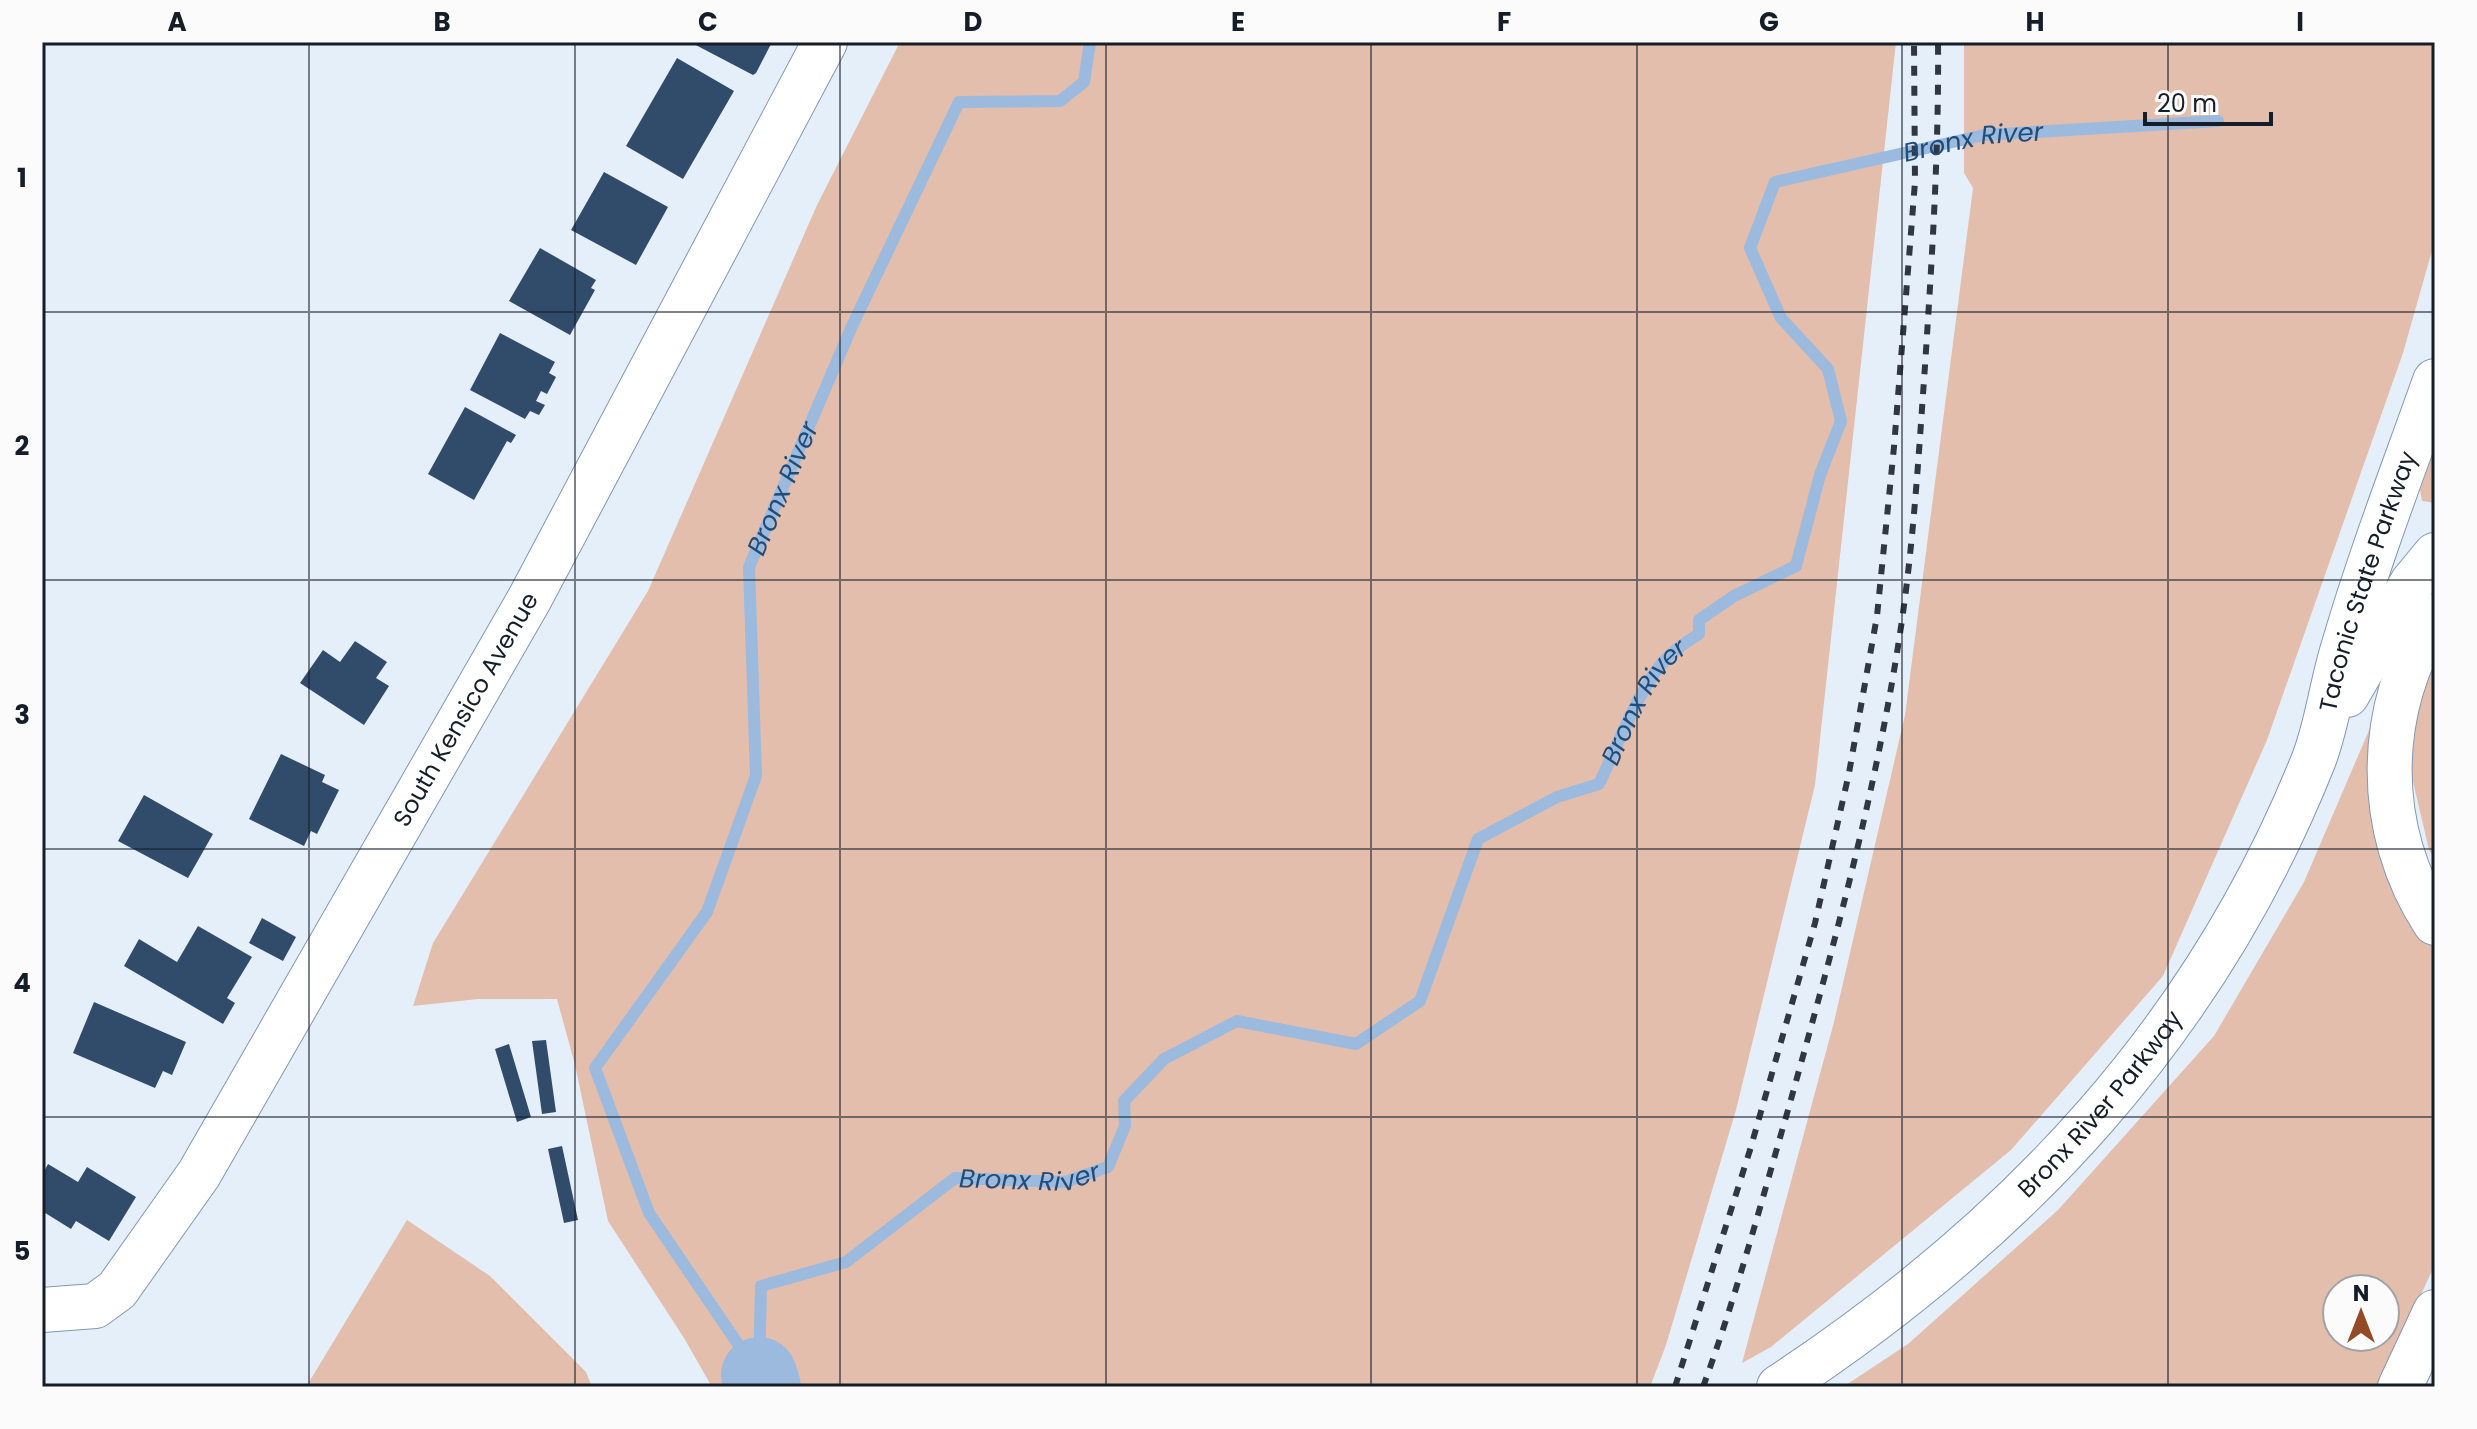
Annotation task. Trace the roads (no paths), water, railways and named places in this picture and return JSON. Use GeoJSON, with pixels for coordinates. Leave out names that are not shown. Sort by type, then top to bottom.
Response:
{"type":"FeatureCollection","features":[{"type":"Feature","properties":{"kind":"main road","name":"South Kensico Avenue"},"geometry":{"type":"LineString","coordinates":[[42,1310],[95,1306],[117,1290],[199,1174],[530,598],[825,42]]}},
{"type":"Feature","properties":{"kind":"main road","name":"Taconic State Parkway"},"geometry":{"type":"LineString","coordinates":[[2321,740],[2342,649],[2364,579],[2435,381]]}},
{"type":"Feature","properties":{"kind":"main road"},"geometry":{"type":"LineString","coordinates":[[2321,740],[2412,583],[2435,555]]}},
{"type":"Feature","properties":{"kind":"main road"},"geometry":{"type":"LineString","coordinates":[[2435,616],[2418,647],[2400,693],[2393,720],[2389,786],[2392,819],[2411,880],[2435,923]]}},
{"type":"Feature","properties":{"kind":"main road","name":"Bronx River Parkway"},"geometry":{"type":"LineString","coordinates":[[1779,1387],[1841,1345],[1931,1275],[2010,1207],[2130,1076],[2201,978],[2261,878],[2321,740]]}},
{"type":"Feature","properties":{"kind":"main road"},"geometry":{"type":"LineString","coordinates":[[2400,1387],[2435,1312]]}},
{"type":"Feature","properties":{"kind":"waterway","name":"Bronx River"},"geometry":{"type":"LineString","coordinates":[[759,1375],[649,1213],[595,1068],[707,912],[756,776],[749,567],[852,326],[959,102],[1060,101],[1084,82],[1090,42]]}},
{"type":"Feature","properties":{"kind":"waterway","name":"Bronx River"},"geometry":{"type":"LineString","coordinates":[[759,1375],[761,1286],[846,1262],[955,1178],[1065,1182],[1108,1167],[1125,1126],[1124,1101],[1164,1059],[1237,1021],[1356,1044],[1420,1001],[1478,839],[1557,797],[1599,784],[1647,684],[1670,655],[1699,634],[1699,620],[1734,596],[1796,566],[1820,475],[1841,421],[1828,369],[1781,318],[1750,248],[1775,182],[1984,135],[2218,121]]}},
{"type":"Feature","properties":{"kind":"waterway","name":"Bronx River"},"geometry":{"type":"LineString","coordinates":[[759,1375],[763,1387]]}},
{"type":"Feature","properties":{"kind":"railway"},"geometry":{"type":"LineString","coordinates":[[1675,1387],[1750,1150],[1815,923],[1849,773],[1877,616],[1915,182],[1914,42]]}},
{"type":"Feature","properties":{"kind":"railway"},"geometry":{"type":"LineString","coordinates":[[1703,1387],[1748,1250],[1821,989],[1853,867],[1892,682],[1910,557],[1921,429],[1934,204],[1938,42]]}}]}
